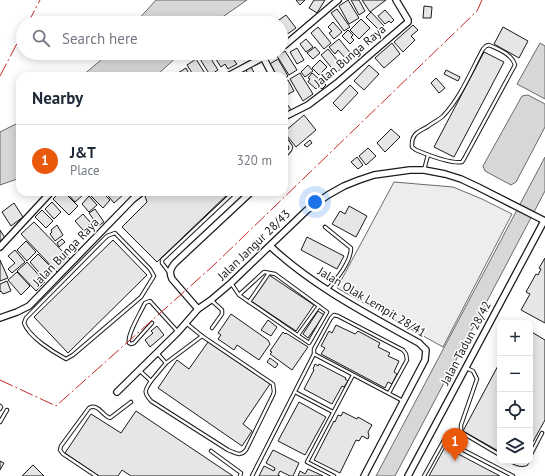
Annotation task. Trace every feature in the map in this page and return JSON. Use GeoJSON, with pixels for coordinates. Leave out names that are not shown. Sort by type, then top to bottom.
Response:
{"type":"FeatureCollection","features":[{"type":"Feature","properties":{"kind":"street"},"geometry":{"type":"LineString","coordinates":[[288,42],[338,0]]}},
{"type":"Feature","properties":{"kind":"street","name":"Jalan Bunga Raya"},"geometry":{"type":"LineString","coordinates":[[288,115],[308,105],[337,83],[408,22],[396,0]]}},
{"type":"Feature","properties":{"kind":"street"},"geometry":{"type":"LineString","coordinates":[[235,72],[257,60]]}},
{"type":"Feature","properties":{"kind":"street"},"geometry":{"type":"LineString","coordinates":[[265,60],[272,72]]}},
{"type":"Feature","properties":{"kind":"street","name":"Jalan Jangur 28/43"},"geometry":{"type":"LineString","coordinates":[[117,392],[186,324],[198,309],[231,283],[307,210],[328,195],[359,180],[374,175],[410,170],[424,170],[445,174],[461,179],[545,221]]}},
{"type":"Feature","properties":{"kind":"street"},"geometry":{"type":"LineString","coordinates":[[0,247],[48,196]]}},
{"type":"Feature","properties":{"kind":"street","name":"Jalan Bunga Raya"},"geometry":{"type":"LineString","coordinates":[[0,318],[29,306],[137,196]]}},
{"type":"Feature","properties":{"kind":"street"},"geometry":{"type":"LineString","coordinates":[[198,309],[172,279],[169,273],[170,268],[247,196]]}},
{"type":"Feature","properties":{"kind":"street","name":"Jalan Tadun 28/42"},"geometry":{"type":"LineString","coordinates":[[408,476],[545,221]]}},
{"type":"Feature","properties":{"kind":"street","name":"Jalan Olak Lempit 28/41"},"geometry":{"type":"LineString","coordinates":[[270,246],[280,256],[327,291],[419,343],[426,350],[425,360],[364,476]]}},
{"type":"Feature","properties":{"kind":"lane"},"geometry":{"type":"LineString","coordinates":[[489,45],[510,56],[514,60],[515,65],[462,162],[450,162],[428,155],[412,147],[414,136],[442,116],[459,95],[486,46],[489,45]]}},
{"type":"Feature","properties":{"kind":"lane"},"geometry":{"type":"LineString","coordinates":[[288,142],[291,147],[288,152]]}},
{"type":"Feature","properties":{"kind":"lane"},"geometry":{"type":"LineString","coordinates":[[424,170],[428,155]]}},
{"type":"Feature","properties":{"kind":"lane"},"geometry":{"type":"LineString","coordinates":[[169,273],[162,263],[162,260],[230,196]]}},
{"type":"Feature","properties":{"kind":"lane"},"geometry":{"type":"LineString","coordinates":[[325,227],[351,248],[351,254],[339,275],[327,291]]}},
{"type":"Feature","properties":{"kind":"lane"},"geometry":{"type":"LineString","coordinates":[[115,233],[150,269],[154,276],[141,297],[73,355],[66,359],[56,354],[36,338],[26,328],[24,323],[26,318],[108,236],[115,233]]}},
{"type":"Feature","properties":{"kind":"lane"},"geometry":{"type":"LineString","coordinates":[[231,283],[239,295],[309,343],[327,312],[275,274],[264,272],[239,295]]}},
{"type":"Feature","properties":{"kind":"lane"},"geometry":{"type":"LineString","coordinates":[[249,302],[268,273]]}},
{"type":"Feature","properties":{"kind":"lane"},"geometry":{"type":"LineString","coordinates":[[141,297],[145,303]]}},
{"type":"Feature","properties":{"kind":"lane"},"geometry":{"type":"LineString","coordinates":[[211,300],[222,310],[222,314],[212,328]]}},
{"type":"Feature","properties":{"kind":"lane"},"geometry":{"type":"LineString","coordinates":[[152,323],[134,343],[129,343],[128,340],[130,334],[145,303],[150,301],[178,332]]}},
{"type":"Feature","properties":{"kind":"lane"},"geometry":{"type":"LineString","coordinates":[[298,336],[319,306]]}},
{"type":"Feature","properties":{"kind":"lane"},"geometry":{"type":"LineString","coordinates":[[252,476],[314,354],[314,349],[334,315],[403,350],[406,354],[407,360],[389,393]]}},
{"type":"Feature","properties":{"kind":"lane"},"geometry":{"type":"LineString","coordinates":[[186,324],[273,384],[273,395],[246,450],[242,454],[228,450],[151,401],[146,395],[146,389],[166,363],[202,336]]}},
{"type":"Feature","properties":{"kind":"lane"},"geometry":{"type":"LineString","coordinates":[[157,353],[166,363]]}},
{"type":"Feature","properties":{"kind":"lane"},"geometry":{"type":"LineString","coordinates":[[314,354],[403,401]]}},
{"type":"Feature","properties":{"kind":"lane"},"geometry":{"type":"LineString","coordinates":[[466,367],[473,371],[477,379],[461,425],[461,432],[497,453]]}},
{"type":"Feature","properties":{"kind":"lane"},"geometry":{"type":"LineString","coordinates":[[139,371],[151,381]]}},
{"type":"Feature","properties":{"kind":"lane"},"geometry":{"type":"LineString","coordinates":[[334,476],[307,462],[353,375]]}},
{"type":"Feature","properties":{"kind":"lane"},"geometry":{"type":"LineString","coordinates":[[295,392],[333,412]]}},
{"type":"Feature","properties":{"kind":"lane"},"geometry":{"type":"LineString","coordinates":[[96,476],[63,454],[60,450],[61,446],[92,406],[110,418],[131,402]]}},
{"type":"Feature","properties":{"kind":"lane"},"geometry":{"type":"LineString","coordinates":[[0,422],[7,410]]}},
{"type":"Feature","properties":{"kind":"lane"},"geometry":{"type":"LineString","coordinates":[[533,450],[542,433]]}},
{"type":"Feature","properties":{"kind":"lane"},"geometry":{"type":"LineString","coordinates":[[424,476],[444,440],[513,476]]}},
{"type":"Feature","properties":{"kind":"lane"},"geometry":{"type":"LineString","coordinates":[[211,451],[241,473],[240,476]]}},
{"type":"Feature","properties":{"kind":"shaded area"},"geometry":{"type":"Polygon","coordinates":[[[156,0],[247,0],[224,16],[141,16],[156,0]]]}},
{"type":"Feature","properties":{"kind":"shaded area"},"geometry":{"type":"Polygon","coordinates":[[[540,43],[545,46],[545,99],[517,84],[540,43]]]}},
{"type":"Feature","properties":{"kind":"shaded area"},"geometry":{"type":"Polygon","coordinates":[[[101,60],[173,60],[160,72],[87,72],[101,60]]]}},
{"type":"Feature","properties":{"kind":"shaded area"},"geometry":{"type":"Polygon","coordinates":[[[528,95],[545,104],[545,127],[516,182],[511,185],[485,171],[483,166],[522,96],[528,95]]]}},
{"type":"Feature","properties":{"kind":"shaded area"},"geometry":{"type":"Polygon","coordinates":[[[16,124],[16,179],[0,185],[0,132],[16,124]]]}},
{"type":"Feature","properties":{"kind":"shaded area"},"geometry":{"type":"Polygon","coordinates":[[[545,157],[545,191],[395,476],[376,476],[545,157]]]}},
{"type":"Feature","properties":{"kind":"shaded area"},"geometry":{"type":"Polygon","coordinates":[[[394,182],[453,187],[512,214],[443,347],[337,288],[394,182]]]}},
{"type":"Feature","properties":{"kind":"building"},"geometry":{"type":"Polygon","coordinates":[[[296,0],[305,0],[300,5],[296,0]]]}},
{"type":"Feature","properties":{"kind":"building"},"geometry":{"type":"Polygon","coordinates":[[[314,0],[325,0],[317,13],[309,8],[314,0]]]}},
{"type":"Feature","properties":{"kind":"building"},"geometry":{"type":"Polygon","coordinates":[[[348,0],[359,18],[349,24],[339,6],[348,0]]]}},
{"type":"Feature","properties":{"kind":"building"},"geometry":{"type":"Polygon","coordinates":[[[351,0],[359,0],[365,11],[359,15],[351,0]]]}},
{"type":"Feature","properties":{"kind":"building"},"geometry":{"type":"Polygon","coordinates":[[[362,0],[386,0],[370,12],[362,0]]]}},
{"type":"Feature","properties":{"kind":"building"},"geometry":{"type":"Polygon","coordinates":[[[424,6],[432,7],[431,18],[423,18],[424,6]]]}},
{"type":"Feature","properties":{"kind":"building"},"geometry":{"type":"Polygon","coordinates":[[[337,9],[350,27],[344,31],[331,13],[337,9]]]}},
{"type":"Feature","properties":{"kind":"building"},"geometry":{"type":"Polygon","coordinates":[[[385,10],[394,20],[391,23],[389,21],[385,24],[378,16],[385,10]]]}},
{"type":"Feature","properties":{"kind":"building"},"geometry":{"type":"Polygon","coordinates":[[[371,12],[384,26],[379,30],[366,17],[371,12]]]}},
{"type":"Feature","properties":{"kind":"building"},"geometry":{"type":"Polygon","coordinates":[[[288,18],[296,28],[288,34],[288,18]]]}},
{"type":"Feature","properties":{"kind":"building"},"geometry":{"type":"Polygon","coordinates":[[[361,19],[370,28],[359,39],[350,30],[361,19]]]}},
{"type":"Feature","properties":{"kind":"building"},"geometry":{"type":"Polygon","coordinates":[[[333,22],[342,32],[334,39],[329,33],[332,31],[328,27],[333,22]]]}},
{"type":"Feature","properties":{"kind":"building"},"geometry":{"type":"Polygon","coordinates":[[[413,25],[418,30],[411,36],[415,40],[403,52],[394,42],[413,25]]]}},
{"type":"Feature","properties":{"kind":"building"},"geometry":{"type":"Polygon","coordinates":[[[318,27],[331,43],[324,49],[311,33],[318,27]]]}},
{"type":"Feature","properties":{"kind":"building"},"geometry":{"type":"Polygon","coordinates":[[[503,27],[528,41],[519,58],[494,44],[503,27]]]}},
{"type":"Feature","properties":{"kind":"building"},"geometry":{"type":"Polygon","coordinates":[[[348,30],[353,35],[351,37],[354,40],[350,44],[342,36],[348,30]]]}},
{"type":"Feature","properties":{"kind":"building"},"geometry":{"type":"Polygon","coordinates":[[[306,39],[313,47],[306,52],[300,44],[306,39]]]}},
{"type":"Feature","properties":{"kind":"building"},"geometry":{"type":"Polygon","coordinates":[[[339,39],[352,55],[347,60],[338,50],[335,54],[329,47],[339,39]]]}},
{"type":"Feature","properties":{"kind":"building"},"geometry":{"type":"Polygon","coordinates":[[[392,43],[400,54],[384,68],[375,58],[392,43]]]}},
{"type":"Feature","properties":{"kind":"building"},"geometry":{"type":"Polygon","coordinates":[[[315,47],[320,53],[313,59],[307,53],[315,47]]]}},
{"type":"Feature","properties":{"kind":"building"},"geometry":{"type":"Polygon","coordinates":[[[297,48],[304,60],[297,64],[290,52],[297,48]]]}},
{"type":"Feature","properties":{"kind":"building"},"geometry":{"type":"Polygon","coordinates":[[[328,49],[343,67],[336,73],[321,55],[328,49]]]}},
{"type":"Feature","properties":{"kind":"building"},"geometry":{"type":"Polygon","coordinates":[[[484,52],[504,62],[454,157],[434,147],[484,52]]]}},
{"type":"Feature","properties":{"kind":"building"},"geometry":{"type":"Polygon","coordinates":[[[288,56],[297,70],[289,75],[280,60],[288,60],[288,56]]]}},
{"type":"Feature","properties":{"kind":"building"},"geometry":{"type":"Polygon","coordinates":[[[197,60],[204,72],[191,72],[187,65],[197,60]]]}},
{"type":"Feature","properties":{"kind":"building"},"geometry":{"type":"Polygon","coordinates":[[[201,60],[212,60],[218,70],[215,72],[208,72],[201,60]]]}},
{"type":"Feature","properties":{"kind":"building"},"geometry":{"type":"Polygon","coordinates":[[[216,60],[234,60],[237,64],[228,69],[225,64],[221,67],[216,60]]]}},
{"type":"Feature","properties":{"kind":"building"},"geometry":{"type":"Polygon","coordinates":[[[279,60],[286,72],[272,72],[268,65],[279,60]]]}},
{"type":"Feature","properties":{"kind":"building"},"geometry":{"type":"Polygon","coordinates":[[[320,60],[327,67],[319,75],[312,68],[320,60]]]}},
{"type":"Feature","properties":{"kind":"building"},"geometry":{"type":"Polygon","coordinates":[[[308,65],[313,71],[305,77],[301,72],[308,65]]]}},
{"type":"Feature","properties":{"kind":"building"},"geometry":{"type":"Polygon","coordinates":[[[369,65],[379,74],[364,90],[354,81],[369,65]]]}},
{"type":"Feature","properties":{"kind":"building"},"geometry":{"type":"Polygon","coordinates":[[[251,67],[254,72],[247,72],[246,70],[251,67]]]}},
{"type":"Feature","properties":{"kind":"building"},"geometry":{"type":"Polygon","coordinates":[[[186,68],[188,72],[180,72],[186,68]]]}},
{"type":"Feature","properties":{"kind":"building"},"geometry":{"type":"Polygon","coordinates":[[[446,70],[460,77],[458,81],[444,74],[446,70]]]}},
{"type":"Feature","properties":{"kind":"building"},"geometry":{"type":"Polygon","coordinates":[[[300,73],[313,94],[303,101],[290,79],[300,73]]]}},
{"type":"Feature","properties":{"kind":"building"},"geometry":{"type":"Polygon","coordinates":[[[312,73],[326,85],[322,89],[318,86],[316,89],[308,82],[310,79],[308,78],[312,73]]]}},
{"type":"Feature","properties":{"kind":"building"},"geometry":{"type":"Polygon","coordinates":[[[436,78],[445,88],[439,93],[431,83],[436,78]]]}},
{"type":"Feature","properties":{"kind":"building"},"geometry":{"type":"Polygon","coordinates":[[[288,80],[294,91],[288,94],[288,80]]]}},
{"type":"Feature","properties":{"kind":"building"},"geometry":{"type":"Polygon","coordinates":[[[350,85],[358,93],[341,111],[333,103],[350,85]]]}},
{"type":"Feature","properties":{"kind":"building"},"geometry":{"type":"Polygon","coordinates":[[[304,115],[316,130],[296,147],[288,137],[288,129],[304,115]]]}},
{"type":"Feature","properties":{"kind":"building"},"geometry":{"type":"Polygon","coordinates":[[[391,129],[400,137],[385,152],[377,143],[391,129]]]}},
{"type":"Feature","properties":{"kind":"building"},"geometry":{"type":"Polygon","coordinates":[[[310,140],[312,143],[307,147],[304,145],[310,140]]]}},
{"type":"Feature","properties":{"kind":"building"},"geometry":{"type":"Polygon","coordinates":[[[368,148],[376,156],[366,165],[359,156],[368,148]]]}},
{"type":"Feature","properties":{"kind":"building"},"geometry":{"type":"Polygon","coordinates":[[[357,157],[363,165],[358,169],[351,162],[357,157]]]}},
{"type":"Feature","properties":{"kind":"building"},"geometry":{"type":"Polygon","coordinates":[[[56,196],[68,196],[78,206],[69,215],[53,199],[56,196]]]}},
{"type":"Feature","properties":{"kind":"building"},"geometry":{"type":"Polygon","coordinates":[[[70,196],[82,196],[75,202],[70,196]]]}},
{"type":"Feature","properties":{"kind":"building"},"geometry":{"type":"Polygon","coordinates":[[[89,196],[97,205],[89,212],[82,204],[89,196]]]}},
{"type":"Feature","properties":{"kind":"building"},"geometry":{"type":"Polygon","coordinates":[[[91,196],[106,196],[110,200],[103,208],[91,196]]]}},
{"type":"Feature","properties":{"kind":"building"},"geometry":{"type":"Polygon","coordinates":[[[108,196],[122,196],[114,203],[108,196]]]}},
{"type":"Feature","properties":{"kind":"building"},"geometry":{"type":"Polygon","coordinates":[[[145,196],[226,196],[157,262],[122,227],[147,202],[145,196]]]}},
{"type":"Feature","properties":{"kind":"building"},"geometry":{"type":"Polygon","coordinates":[[[52,202],[61,212],[54,219],[45,209],[52,202]]]}},
{"type":"Feature","properties":{"kind":"building"},"geometry":{"type":"Polygon","coordinates":[[[14,203],[23,217],[11,226],[2,212],[14,203]]]}},
{"type":"Feature","properties":{"kind":"building"},"geometry":{"type":"Polygon","coordinates":[[[349,206],[367,216],[356,237],[332,224],[340,211],[345,214],[349,206]]]}},
{"type":"Feature","properties":{"kind":"building"},"geometry":{"type":"Polygon","coordinates":[[[95,209],[104,222],[98,226],[89,213],[95,209]]]}},
{"type":"Feature","properties":{"kind":"building"},"geometry":{"type":"Polygon","coordinates":[[[42,210],[53,221],[46,228],[35,217],[42,210]]]}},
{"type":"Feature","properties":{"kind":"building"},"geometry":{"type":"Polygon","coordinates":[[[83,214],[91,223],[83,230],[75,221],[83,214]]]}},
{"type":"Feature","properties":{"kind":"building"},"geometry":{"type":"Polygon","coordinates":[[[34,222],[70,259],[57,272],[21,234],[34,222]]]}},
{"type":"Feature","properties":{"kind":"building"},"geometry":{"type":"Polygon","coordinates":[[[57,225],[63,235],[55,241],[50,234],[52,232],[51,230],[57,225]]]}},
{"type":"Feature","properties":{"kind":"building"},"geometry":{"type":"Polygon","coordinates":[[[0,230],[5,238],[0,241],[0,230]]]}},
{"type":"Feature","properties":{"kind":"building"},"geometry":{"type":"Polygon","coordinates":[[[307,237],[344,256],[337,269],[301,250],[307,237]]]}},
{"type":"Feature","properties":{"kind":"building"},"geometry":{"type":"Polygon","coordinates":[[[62,239],[65,242],[59,247],[57,243],[62,239]]]}},
{"type":"Feature","properties":{"kind":"building"},"geometry":{"type":"Polygon","coordinates":[[[113,240],[147,275],[68,353],[34,317],[113,240]]]}},
{"type":"Feature","properties":{"kind":"building"},"geometry":{"type":"Polygon","coordinates":[[[26,241],[36,252],[27,261],[17,250],[26,241]]]}},
{"type":"Feature","properties":{"kind":"building"},"geometry":{"type":"Polygon","coordinates":[[[15,250],[25,262],[12,273],[8,269],[15,263],[8,256],[15,250]]]}},
{"type":"Feature","properties":{"kind":"building"},"geometry":{"type":"Polygon","coordinates":[[[38,254],[52,268],[43,277],[30,262],[38,254]]]}},
{"type":"Feature","properties":{"kind":"building"},"geometry":{"type":"Polygon","coordinates":[[[545,258],[545,323],[521,310],[530,294],[526,292],[536,274],[538,275],[541,269],[539,268],[545,258]]]}},
{"type":"Feature","properties":{"kind":"building"},"geometry":{"type":"Polygon","coordinates":[[[0,260],[8,278],[0,281],[0,260]]]}},
{"type":"Feature","properties":{"kind":"building"},"geometry":{"type":"Polygon","coordinates":[[[27,262],[45,282],[36,291],[17,271],[27,262]]]}},
{"type":"Feature","properties":{"kind":"building"},"geometry":{"type":"Polygon","coordinates":[[[17,272],[30,286],[21,295],[8,280],[17,272]]]}},
{"type":"Feature","properties":{"kind":"building"},"geometry":{"type":"Polygon","coordinates":[[[269,275],[314,305],[296,331],[251,301],[269,275]]]}},
{"type":"Feature","properties":{"kind":"building"},"geometry":{"type":"Polygon","coordinates":[[[7,281],[11,291],[3,294],[1,291],[0,292],[0,284],[7,281]]]}},
{"type":"Feature","properties":{"kind":"building"},"geometry":{"type":"Polygon","coordinates":[[[318,311],[324,315],[308,338],[303,334],[318,311]]]}},
{"type":"Feature","properties":{"kind":"building"},"geometry":{"type":"Polygon","coordinates":[[[231,314],[268,340],[270,344],[259,360],[237,345],[234,350],[218,339],[221,335],[218,333],[231,314]]]}},
{"type":"Feature","properties":{"kind":"building"},"geometry":{"type":"Polygon","coordinates":[[[268,320],[277,327],[271,336],[261,330],[268,320]]]}},
{"type":"Feature","properties":{"kind":"building"},"geometry":{"type":"Polygon","coordinates":[[[336,325],[355,334],[358,331],[380,343],[378,347],[390,353],[388,356],[399,361],[394,372],[397,374],[392,384],[388,382],[385,388],[321,354],[325,348],[321,346],[329,331],[332,333],[336,325]]]}},
{"type":"Feature","properties":{"kind":"building"},"geometry":{"type":"Polygon","coordinates":[[[157,326],[164,335],[150,347],[145,340],[153,333],[151,331],[157,326]]]}},
{"type":"Feature","properties":{"kind":"building"},"geometry":{"type":"Polygon","coordinates":[[[283,332],[308,347],[292,370],[270,354],[272,352],[270,351],[283,332]]]}},
{"type":"Feature","properties":{"kind":"building"},"geometry":{"type":"Polygon","coordinates":[[[533,333],[545,340],[545,420],[533,442],[533,333]]]}},
{"type":"Feature","properties":{"kind":"building"},"geometry":{"type":"Polygon","coordinates":[[[208,342],[270,384],[243,424],[252,431],[242,446],[158,388],[177,360],[189,369],[208,342]]]}},
{"type":"Feature","properties":{"kind":"building"},"geometry":{"type":"Polygon","coordinates":[[[270,358],[278,364],[275,368],[267,362],[270,358]]]}},
{"type":"Feature","properties":{"kind":"building"},"geometry":{"type":"Polygon","coordinates":[[[315,364],[318,366],[319,364],[346,378],[345,379],[348,381],[344,387],[342,386],[332,404],[304,389],[314,370],[315,364]]]}},
{"type":"Feature","properties":{"kind":"building"},"geometry":{"type":"Polygon","coordinates":[[[497,368],[497,450],[463,431],[497,368]]]}},
{"type":"Feature","properties":{"kind":"building"},"geometry":{"type":"Polygon","coordinates":[[[299,402],[326,417],[305,455],[278,441],[299,402]]]}},
{"type":"Feature","properties":{"kind":"building"},"geometry":{"type":"Polygon","coordinates":[[[136,411],[233,476],[131,476],[122,470],[118,476],[99,476],[65,453],[91,414],[121,433],[136,411]]]}},
{"type":"Feature","properties":{"kind":"building"},"geometry":{"type":"Polygon","coordinates":[[[343,412],[357,419],[358,417],[372,425],[368,432],[368,439],[362,436],[359,441],[356,440],[340,473],[314,460],[334,421],[335,422],[338,415],[341,416],[343,412]]]}},
{"type":"Feature","properties":{"kind":"building"},"geometry":{"type":"Polygon","coordinates":[[[445,447],[500,476],[429,476],[445,447]]]}},
{"type":"Feature","properties":{"kind":"building"},"geometry":{"type":"Polygon","coordinates":[[[273,450],[299,463],[293,476],[280,471],[278,475],[280,476],[259,476],[264,466],[274,471],[275,468],[266,463],[273,450]]]}},
{"type":"Feature","properties":{"kind":"building"},"geometry":{"type":"Polygon","coordinates":[[[0,461],[4,463],[0,470],[0,461]]]}},
{"type":"Feature","properties":{"kind":"building"},"geometry":{"type":"Polygon","coordinates":[[[33,465],[44,476],[22,476],[33,465]]]}},
{"type":"Feature","properties":{"kind":"building"},"geometry":{"type":"Polygon","coordinates":[[[308,469],[323,476],[298,476],[300,471],[305,474],[308,469]]]}},
{"type":"Feature","properties":{"kind":"power"},"geometry":{"type":"LineString","coordinates":[[32,16],[40,0]]}},
{"type":"Feature","properties":{"kind":"power"},"geometry":{"type":"LineString","coordinates":[[288,194],[477,11],[482,0]]}},
{"type":"Feature","properties":{"kind":"power"},"geometry":{"type":"LineString","coordinates":[[0,76],[16,45]]}},
{"type":"Feature","properties":{"kind":"power"},"geometry":{"type":"LineString","coordinates":[[0,380],[56,406],[214,265],[285,196]]}},
{"type":"Feature","properties":{"kind":"place","name":"J&T"},"geometry":{"type":"Point","coordinates":[455,461]}}]}
